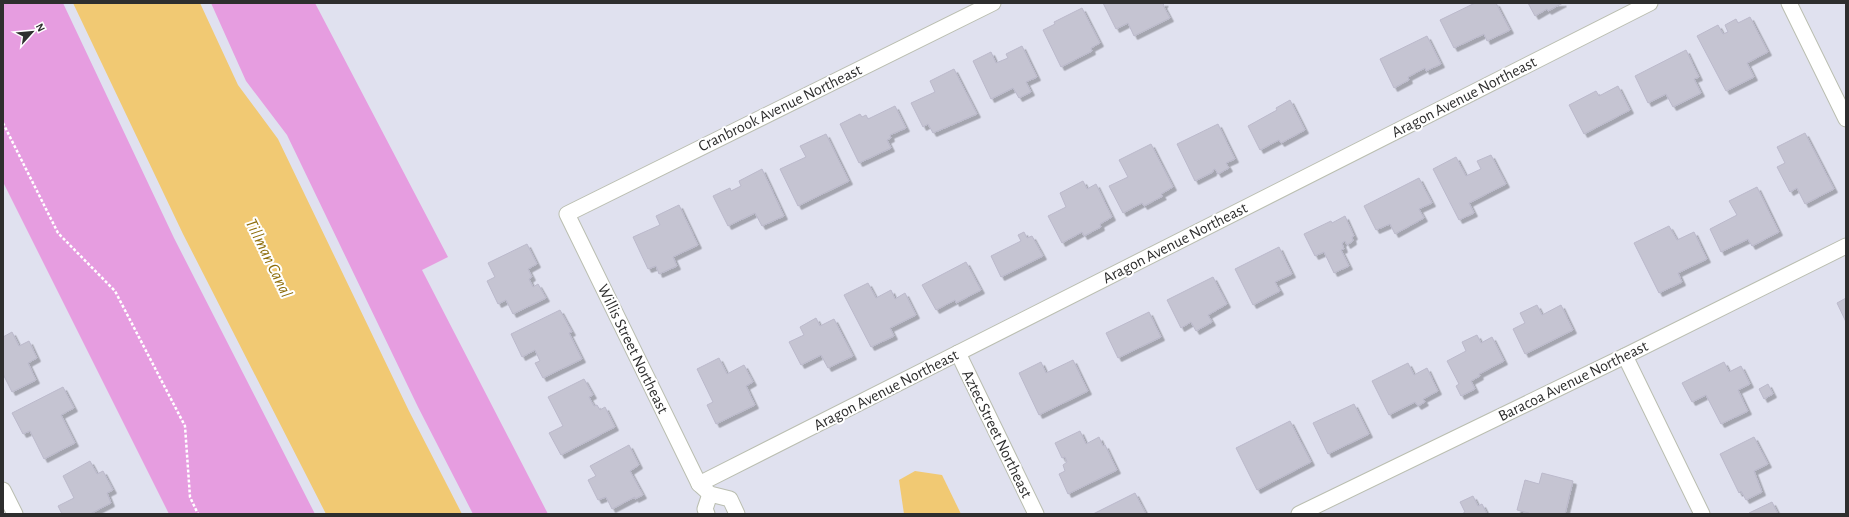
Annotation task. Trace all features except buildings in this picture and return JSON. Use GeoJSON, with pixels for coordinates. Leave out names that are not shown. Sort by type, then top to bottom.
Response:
{"type":"FeatureCollection","features":[{"type":"Feature","properties":{"kind":"street","name":"Cranbrook Avenue Northeast"},"geometry":{"type":"LineString","coordinates":[[568,214],[973,8],[993,3]]}},
{"type":"Feature","properties":{"kind":"street","name":"Aragon Avenue Northeast"},"geometry":{"type":"LineString","coordinates":[[705,489],[958,353],[1650,3]]}},
{"type":"Feature","properties":{"kind":"street"},"geometry":{"type":"LineString","coordinates":[[1789,3],[1846,119]]}},
{"type":"Feature","properties":{"kind":"street","name":"Willis Street Northeast"},"geometry":{"type":"LineString","coordinates":[[568,214],[705,489]]}},
{"type":"Feature","properties":{"kind":"street","name":"Baracoa Avenue Northeast"},"geometry":{"type":"LineString","coordinates":[[1299,514],[1625,356],[1846,246]]}},
{"type":"Feature","properties":{"kind":"street","name":"Aztec Street Northeast"},"geometry":{"type":"LineString","coordinates":[[958,353],[1036,514]]}},
{"type":"Feature","properties":{"kind":"street"},"geometry":{"type":"LineString","coordinates":[[1625,356],[1702,514]]}},
{"type":"Feature","properties":{"kind":"street"},"geometry":{"type":"LineString","coordinates":[[707,514],[704,510],[705,489],[730,499],[737,514]]}},
{"type":"Feature","properties":{"kind":"street"},"geometry":{"type":"LineString","coordinates":[[3,490],[15,514]]}},
{"type":"Feature","properties":{"kind":"path"},"geometry":{"type":"LineString","coordinates":[[3,123],[58,233],[116,291],[185,426],[190,496],[198,514]]}},
{"type":"Feature","properties":{"kind":"shaded area"},"geometry":{"type":"Polygon","coordinates":[[[3,3],[63,3],[174,238],[315,514],[169,514],[3,182],[3,3]]]}},
{"type":"Feature","properties":{"kind":"shaded area"},"geometry":{"type":"Polygon","coordinates":[[[211,3],[315,3],[448,257],[422,270],[548,514],[473,514],[418,407],[287,135],[246,81],[211,3]]]}},
{"type":"Feature","properties":{"kind":"water","name":"Tillman Canal"},"geometry":{"type":"Polygon","coordinates":[[[73,3],[200,3],[238,85],[278,139],[409,411],[462,514],[326,514],[183,234],[73,3]]]}},
{"type":"Feature","properties":{"kind":"water"},"geometry":{"type":"Polygon","coordinates":[[[915,471],[942,475],[961,514],[904,514],[899,480],[915,471]]]}}]}
